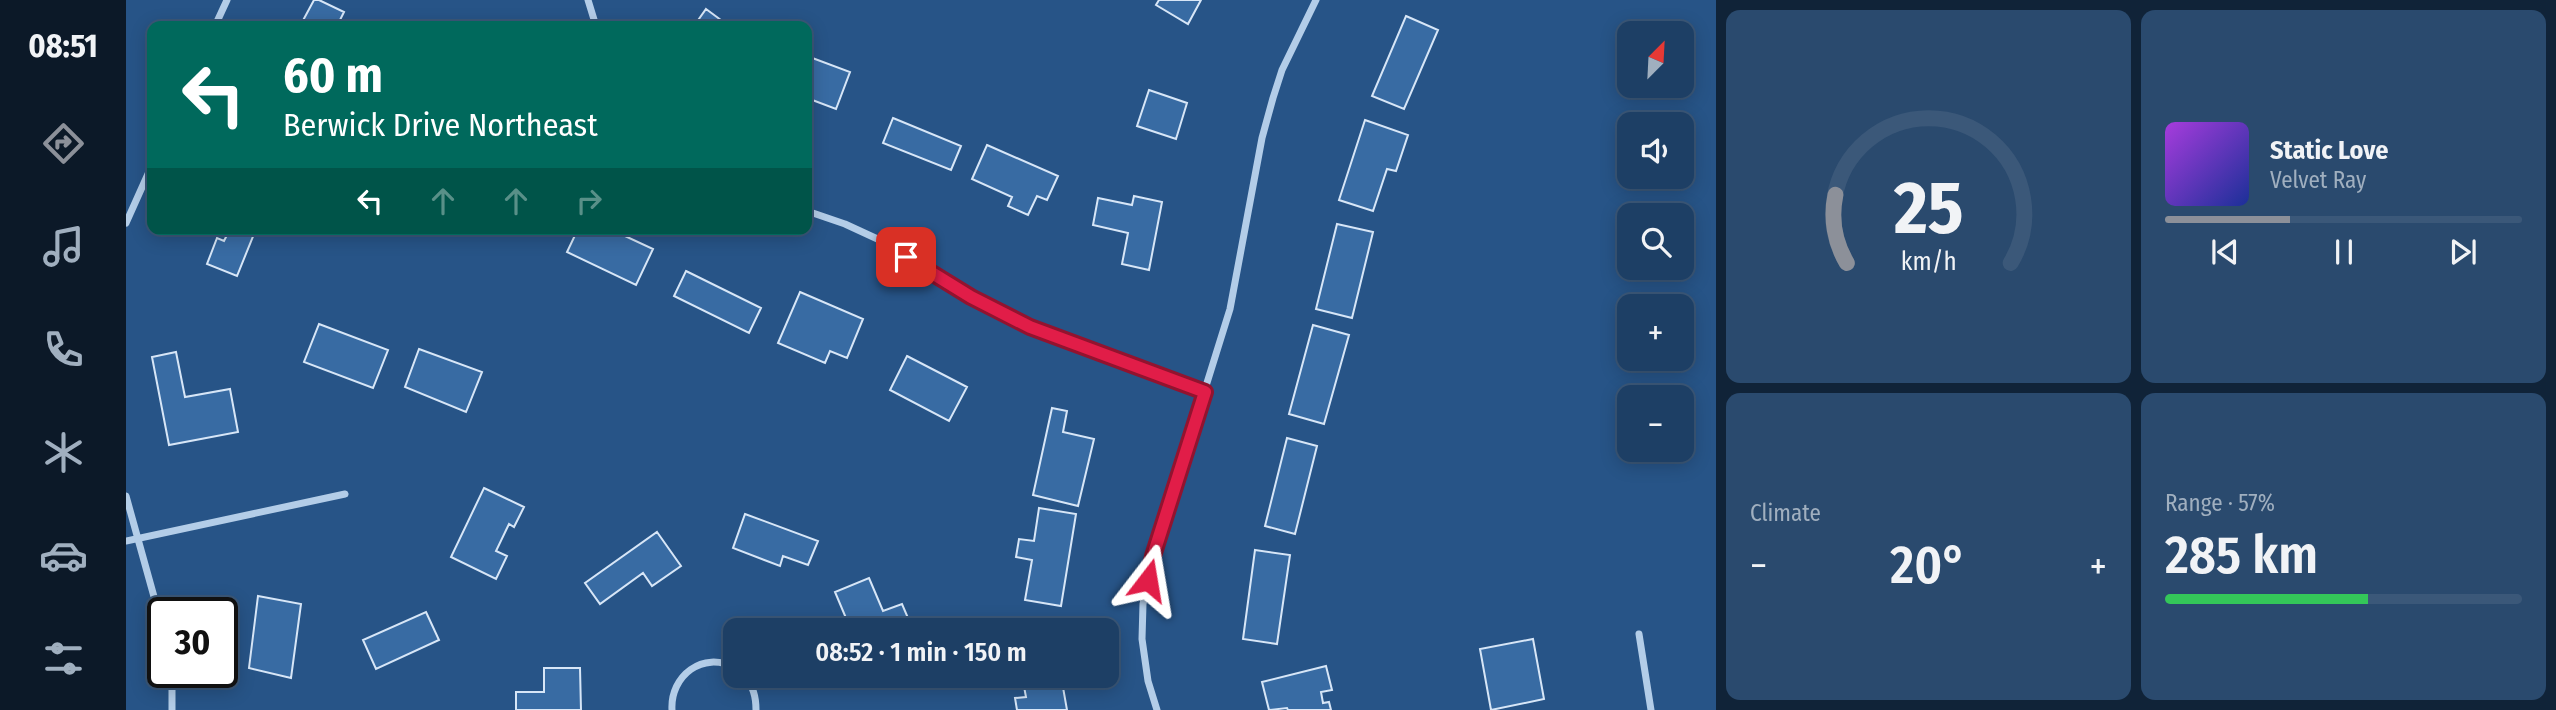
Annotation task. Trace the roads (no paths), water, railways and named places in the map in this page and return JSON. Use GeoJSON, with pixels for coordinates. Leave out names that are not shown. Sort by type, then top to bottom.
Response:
{"type":"FeatureCollection","features":[{"type":"Feature","properties":{"kind":"street"},"geometry":{"type":"LineString","coordinates":[[217,21],[227,0]]}},
{"type":"Feature","properties":{"kind":"street"},"geometry":{"type":"LineString","coordinates":[[588,0],[594,21]]}},
{"type":"Feature","properties":{"kind":"street"},"geometry":{"type":"LineString","coordinates":[[1157,710],[1142,639],[1143,604],[1153,556],[1230,309],[1262,138],[1282,70],[1316,0]]}},
{"type":"Feature","properties":{"kind":"street"},"geometry":{"type":"LineString","coordinates":[[126,223],[147,176]]}},
{"type":"Feature","properties":{"kind":"street"},"geometry":{"type":"LineString","coordinates":[[812,213],[845,223],[884,243],[971,297],[1030,327],[1205,392]]}},
{"type":"Feature","properties":{"kind":"street"},"geometry":{"type":"LineString","coordinates":[[126,541],[345,494]]}},
{"type":"Feature","properties":{"kind":"street"},"geometry":{"type":"LineString","coordinates":[[126,496],[154,597]]}},
{"type":"Feature","properties":{"kind":"street"},"geometry":{"type":"LineString","coordinates":[[1639,634],[1651,710]]}},
{"type":"Feature","properties":{"kind":"street"},"geometry":{"type":"LineString","coordinates":[[673,710],[674,689],[680,677],[691,668],[704,663],[723,664]]}},
{"type":"Feature","properties":{"kind":"street"},"geometry":{"type":"LineString","coordinates":[[172,688],[172,710]]}},
{"type":"Feature","properties":{"kind":"street"},"geometry":{"type":"LineString","coordinates":[[753,688],[756,710]]}}]}
